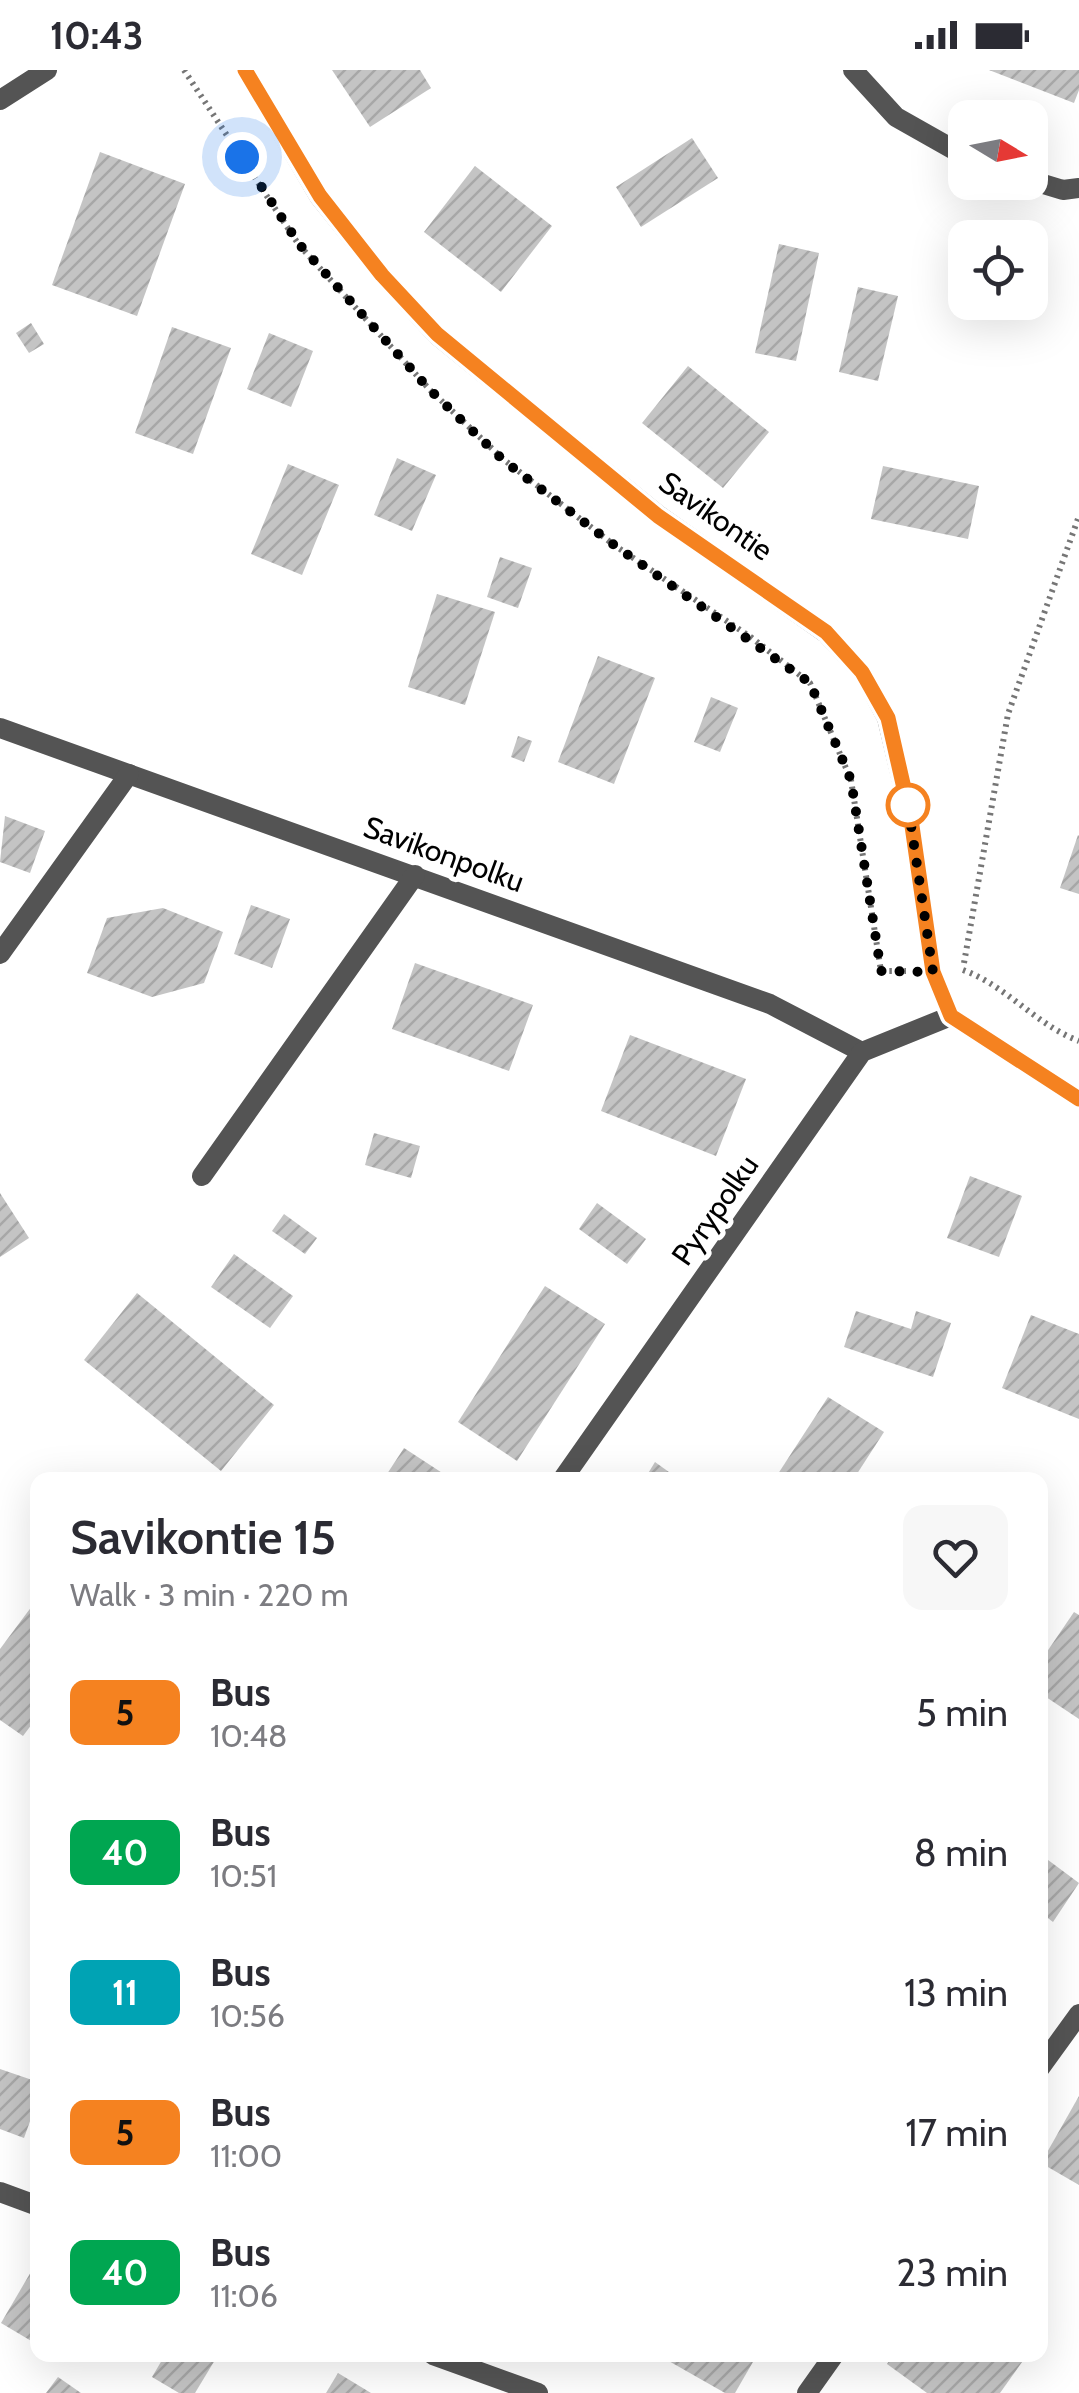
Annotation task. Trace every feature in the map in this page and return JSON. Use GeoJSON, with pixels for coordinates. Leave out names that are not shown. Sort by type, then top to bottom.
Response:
{"type":"FeatureCollection","features":[{"type":"Feature","properties":{"kind":"street"},"geometry":{"type":"LineString","coordinates":[[0,100],[47,70]]}},
{"type":"Feature","properties":{"kind":"street","name":"Savikontie"},"geometry":{"type":"LineString","coordinates":[[245,70],[320,196],[382,275],[437,334],[658,516],[826,632],[862,672],[892,735],[911,819],[933,972],[951,1016]]}},
{"type":"Feature","properties":{"kind":"street"},"geometry":{"type":"LineString","coordinates":[[853,70],[896,117],[948,146]]}},
{"type":"Feature","properties":{"kind":"street"},"geometry":{"type":"LineString","coordinates":[[1048,185],[1063,190],[1079,188]]}},
{"type":"Feature","properties":{"kind":"street","name":"Savikonpolku"},"geometry":{"type":"LineString","coordinates":[[0,728],[770,1004],[862,1052]]}},
{"type":"Feature","properties":{"kind":"street"},"geometry":{"type":"LineString","coordinates":[[0,954],[128,774]]}},
{"type":"Feature","properties":{"kind":"street"},"geometry":{"type":"LineString","coordinates":[[202,1176],[415,875]]}},
{"type":"Feature","properties":{"kind":"street"},"geometry":{"type":"LineString","coordinates":[[862,1052],[951,1016],[1079,1099]]}},
{"type":"Feature","properties":{"kind":"street","name":"Pyrypolku"},"geometry":{"type":"LineString","coordinates":[[568,1472],[862,1052]]}},
{"type":"Feature","properties":{"kind":"street"},"geometry":{"type":"LineString","coordinates":[[1048,2057],[1079,2014]]}},
{"type":"Feature","properties":{"kind":"street"},"geometry":{"type":"LineString","coordinates":[[0,2192],[30,2203]]}},
{"type":"Feature","properties":{"kind":"street"},"geometry":{"type":"LineString","coordinates":[[452,2362],[538,2393]]}},
{"type":"Feature","properties":{"kind":"street"},"geometry":{"type":"LineString","coordinates":[[807,2393],[829,2362]]}},
{"type":"Feature","properties":{"kind":"path"},"geometry":{"type":"LineString","coordinates":[[184,70],[299,244],[430,390],[516,470],[810,683],[851,780],[881,971],[962,969],[1006,991],[1063,1035],[1079,1041]]}},
{"type":"Feature","properties":{"kind":"path"},"geometry":{"type":"LineString","coordinates":[[962,969],[1008,714],[1079,516]]}},
{"type":"Feature","properties":{"kind":"building"},"geometry":{"type":"Polygon","coordinates":[[[332,70],[420,70],[431,88],[370,127],[332,70]]]}},
{"type":"Feature","properties":{"kind":"building"},"geometry":{"type":"Polygon","coordinates":[[[989,70],[1079,70],[1079,90],[1074,103],[989,70]]]}},
{"type":"Feature","properties":{"kind":"building"},"geometry":{"type":"Polygon","coordinates":[[[692,138],[718,178],[641,227],[616,187],[692,138]]]}},
{"type":"Feature","properties":{"kind":"building"},"geometry":{"type":"Polygon","coordinates":[[[100,152],[185,184],[137,316],[52,285],[100,152]]]}},
{"type":"Feature","properties":{"kind":"building"},"geometry":{"type":"Polygon","coordinates":[[[475,166],[552,226],[501,292],[424,232],[475,166]]]}},
{"type":"Feature","properties":{"kind":"building"},"geometry":{"type":"Polygon","coordinates":[[[779,244],[819,253],[796,361],[755,353],[779,244]]]}},
{"type":"Feature","properties":{"kind":"building"},"geometry":{"type":"Polygon","coordinates":[[[858,287],[898,296],[878,381],[839,372],[858,287]]]}},
{"type":"Feature","properties":{"kind":"building"},"geometry":{"type":"Polygon","coordinates":[[[31,323],[44,344],[29,353],[16,333],[31,323]]]}},
{"type":"Feature","properties":{"kind":"building"},"geometry":{"type":"Polygon","coordinates":[[[172,327],[231,348],[193,454],[135,433],[172,327]]]}},
{"type":"Feature","properties":{"kind":"building"},"geometry":{"type":"Polygon","coordinates":[[[269,333],[313,351],[291,407],[247,389],[269,333]]]}},
{"type":"Feature","properties":{"kind":"building"},"geometry":{"type":"Polygon","coordinates":[[[688,366],[769,432],[723,488],[642,423],[688,366]]]}},
{"type":"Feature","properties":{"kind":"building"},"geometry":{"type":"Polygon","coordinates":[[[397,458],[436,475],[412,531],[374,515],[397,458]]]}},
{"type":"Feature","properties":{"kind":"building"},"geometry":{"type":"Polygon","coordinates":[[[288,464],[339,485],[302,575],[251,554],[288,464]]]}},
{"type":"Feature","properties":{"kind":"building"},"geometry":{"type":"Polygon","coordinates":[[[883,466],[979,486],[968,539],[871,519],[883,466]]]}},
{"type":"Feature","properties":{"kind":"building"},"geometry":{"type":"Polygon","coordinates":[[[500,557],[532,568],[518,608],[487,597],[500,557]]]}},
{"type":"Feature","properties":{"kind":"building"},"geometry":{"type":"Polygon","coordinates":[[[437,594],[495,612],[465,705],[408,687],[437,594]]]}},
{"type":"Feature","properties":{"kind":"building"},"geometry":{"type":"Polygon","coordinates":[[[598,656],[655,678],[614,784],[558,762],[598,656]]]}},
{"type":"Feature","properties":{"kind":"building"},"geometry":{"type":"Polygon","coordinates":[[[711,697],[738,708],[720,752],[694,742],[711,697]]]}},
{"type":"Feature","properties":{"kind":"building"},"geometry":{"type":"Polygon","coordinates":[[[518,736],[532,741],[524,762],[511,757],[518,736]]]}},
{"type":"Feature","properties":{"kind":"building"},"geometry":{"type":"Polygon","coordinates":[[[5,816],[45,831],[30,873],[0,862],[5,816]]]}},
{"type":"Feature","properties":{"kind":"building"},"geometry":{"type":"Polygon","coordinates":[[[1079,836],[1079,894],[1060,888],[1079,836]]]}},
{"type":"Feature","properties":{"kind":"building"},"geometry":{"type":"Polygon","coordinates":[[[251,905],[290,919],[272,968],[234,954],[251,905]]]}},
{"type":"Feature","properties":{"kind":"building"},"geometry":{"type":"Polygon","coordinates":[[[163,908],[223,932],[204,983],[152,997],[87,973],[107,918],[163,908]]]}},
{"type":"Feature","properties":{"kind":"building"},"geometry":{"type":"Polygon","coordinates":[[[415,963],[533,1005],[509,1071],[392,1029],[415,963]]]}},
{"type":"Feature","properties":{"kind":"building"},"geometry":{"type":"Polygon","coordinates":[[[630,1035],[746,1079],[716,1156],[601,1111],[630,1035]]]}},
{"type":"Feature","properties":{"kind":"building"},"geometry":{"type":"Polygon","coordinates":[[[374,1133],[420,1146],[411,1178],[365,1165],[374,1133]]]}},
{"type":"Feature","properties":{"kind":"building"},"geometry":{"type":"Polygon","coordinates":[[[970,1176],[1022,1196],[999,1257],[947,1238],[970,1176]]]}},
{"type":"Feature","properties":{"kind":"building"},"geometry":{"type":"Polygon","coordinates":[[[0,1193],[29,1238],[0,1257],[0,1193]]]}},
{"type":"Feature","properties":{"kind":"building"},"geometry":{"type":"Polygon","coordinates":[[[597,1203],[646,1239],[627,1264],[579,1229],[597,1203]]]}},
{"type":"Feature","properties":{"kind":"building"},"geometry":{"type":"Polygon","coordinates":[[[284,1214],[317,1238],[305,1254],[272,1231],[284,1214]]]}},
{"type":"Feature","properties":{"kind":"building"},"geometry":{"type":"Polygon","coordinates":[[[234,1254],[293,1296],[270,1328],[211,1287],[234,1254]]]}},
{"type":"Feature","properties":{"kind":"building"},"geometry":{"type":"Polygon","coordinates":[[[545,1286],[605,1324],[517,1461],[458,1422],[545,1286]]]}},
{"type":"Feature","properties":{"kind":"building"},"geometry":{"type":"Polygon","coordinates":[[[137,1293],[274,1405],[221,1471],[84,1360],[137,1293]]]}},
{"type":"Feature","properties":{"kind":"building"},"geometry":{"type":"Polygon","coordinates":[[[856,1311],[911,1329],[916,1311],[951,1323],[933,1377],[844,1347],[856,1311]]]}},
{"type":"Feature","properties":{"kind":"building"},"geometry":{"type":"Polygon","coordinates":[[[1031,1315],[1079,1334],[1079,1419],[1002,1388],[1031,1315]]]}},
{"type":"Feature","properties":{"kind":"building"},"geometry":{"type":"Polygon","coordinates":[[[828,1397],[884,1432],[858,1472],[779,1472],[828,1397]]]}},
{"type":"Feature","properties":{"kind":"building"},"geometry":{"type":"Polygon","coordinates":[[[404,1448],[441,1472],[388,1472],[404,1448]]]}},
{"type":"Feature","properties":{"kind":"building"},"geometry":{"type":"Polygon","coordinates":[[[655,1462],[669,1472],[649,1472],[655,1462]]]}},
{"type":"Feature","properties":{"kind":"building"},"geometry":{"type":"Polygon","coordinates":[[[30,1609],[30,1727],[23,1736],[0,1720],[0,1649],[30,1609]]]}},
{"type":"Feature","properties":{"kind":"building"},"geometry":{"type":"Polygon","coordinates":[[[1074,1612],[1079,1615],[1079,1719],[1048,1698],[1048,1650],[1074,1612]]]}},
{"type":"Feature","properties":{"kind":"building"},"geometry":{"type":"Polygon","coordinates":[[[1048,1860],[1079,1883],[1053,1922],[1048,1918],[1048,1860]]]}},
{"type":"Feature","properties":{"kind":"building"},"geometry":{"type":"Polygon","coordinates":[[[0,2069],[30,2079],[30,2121],[24,2138],[0,2129],[0,2069]]]}},
{"type":"Feature","properties":{"kind":"building"},"geometry":{"type":"Polygon","coordinates":[[[1079,2096],[1079,2185],[1048,2167],[1048,2151],[1079,2096]]]}},
{"type":"Feature","properties":{"kind":"building"},"geometry":{"type":"Polygon","coordinates":[[[30,2274],[30,2340],[1,2323],[30,2274]]]}},
{"type":"Feature","properties":{"kind":"building"},"geometry":{"type":"Polygon","coordinates":[[[161,2362],[214,2362],[195,2393],[179,2393],[152,2377],[161,2362]]]}},
{"type":"Feature","properties":{"kind":"building"},"geometry":{"type":"Polygon","coordinates":[[[671,2362],[753,2362],[735,2393],[725,2393],[671,2362]]]}},
{"type":"Feature","properties":{"kind":"building"},"geometry":{"type":"Polygon","coordinates":[[[1022,2362],[1000,2393],[927,2393],[887,2364],[1022,2362]]]}},
{"type":"Feature","properties":{"kind":"building"},"geometry":{"type":"Polygon","coordinates":[[[338,2373],[371,2393],[326,2393],[338,2373]]]}},
{"type":"Feature","properties":{"kind":"building"},"geometry":{"type":"Polygon","coordinates":[[[58,2377],[81,2393],[46,2393],[58,2377]]]}},
{"type":"Feature","properties":{"kind":"bus line","name":"5"},"geometry":{"type":"LineString","coordinates":[[245,70],[320,196],[382,275],[437,334],[658,516],[826,632],[862,672],[888,718],[911,819],[933,972],[951,1016],[1079,1099]]}},
{"type":"Feature","properties":{"kind":"route"},"geometry":{"type":"LineString","coordinates":[[242,157],[299,244],[430,390],[503,460],[614,545],[752,638],[810,683],[851,780],[881,971],[933,972],[908,805]]}}]}
